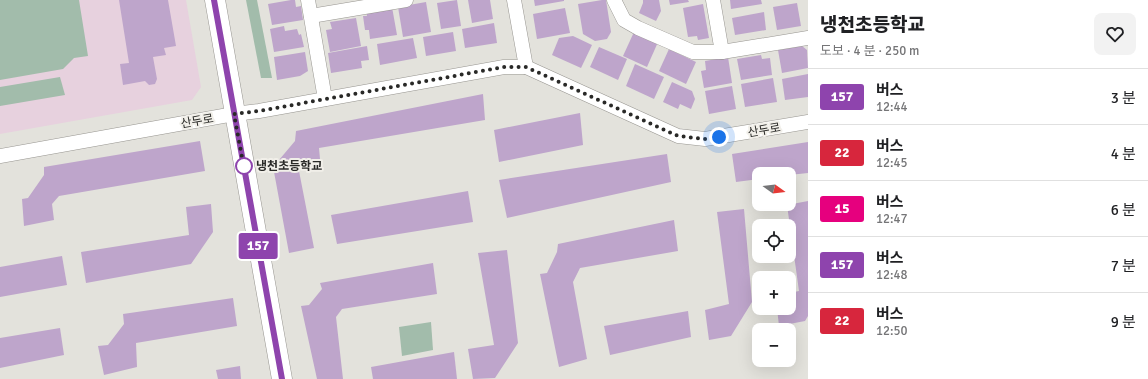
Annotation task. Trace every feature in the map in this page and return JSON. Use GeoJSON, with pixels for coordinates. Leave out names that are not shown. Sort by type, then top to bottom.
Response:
{"type":"FeatureCollection","features":[{"type":"Feature","properties":{"kind":"main road"},"geometry":{"type":"LineString","coordinates":[[214,0],[282,379]]}},
{"type":"Feature","properties":{"kind":"street"},"geometry":{"type":"LineString","coordinates":[[308,0],[325,99]]}},
{"type":"Feature","properties":{"kind":"street"},"geometry":{"type":"LineString","coordinates":[[311,16],[405,0]]}},
{"type":"Feature","properties":{"kind":"street"},"geometry":{"type":"LineString","coordinates":[[514,0],[526,67]]}},
{"type":"Feature","properties":{"kind":"street"},"geometry":{"type":"LineString","coordinates":[[614,0],[624,20],[638,28],[693,52],[722,52],[808,38]]}},
{"type":"Feature","properties":{"kind":"street"},"geometry":{"type":"LineString","coordinates":[[713,0],[722,52]]}},
{"type":"Feature","properties":{"kind":"street","name":"산두로"},"geometry":{"type":"LineString","coordinates":[[0,156],[504,67],[526,67],[678,136],[705,139],[808,122]]}},
{"type":"Feature","properties":{"kind":"shaded area"},"geometry":{"type":"Polygon","coordinates":[[[0,0],[186,0],[201,87],[192,100],[0,134],[0,0]]]}},
{"type":"Feature","properties":{"kind":"green space"},"geometry":{"type":"Polygon","coordinates":[[[0,0],[79,0],[88,56],[74,58],[63,69],[0,80],[0,0]]]}},
{"type":"Feature","properties":{"kind":"green space"},"geometry":{"type":"Polygon","coordinates":[[[246,0],[257,0],[272,78],[261,78],[246,0]]]}},
{"type":"Feature","properties":{"kind":"green space"},"geometry":{"type":"Polygon","coordinates":[[[60,77],[65,95],[0,106],[0,87],[60,77]]]}},
{"type":"Feature","properties":{"kind":"green space"},"geometry":{"type":"Polygon","coordinates":[[[431,322],[433,350],[402,356],[399,327],[431,322]]]}},
{"type":"Feature","properties":{"kind":"building"},"geometry":{"type":"Polygon","coordinates":[[[119,0],[168,0],[176,46],[164,48],[166,55],[153,57],[157,79],[155,84],[149,85],[145,81],[123,85],[120,64],[129,63],[119,0]]]}},
{"type":"Feature","properties":{"kind":"building"},"geometry":{"type":"Polygon","coordinates":[[[295,0],[296,7],[301,6],[303,20],[272,25],[268,4],[295,0]]]}},
{"type":"Feature","properties":{"kind":"building"},"geometry":{"type":"Polygon","coordinates":[[[457,0],[461,26],[441,29],[437,3],[457,0]]]}},
{"type":"Feature","properties":{"kind":"building"},"geometry":{"type":"Polygon","coordinates":[[[468,0],[490,0],[493,19],[472,23],[468,0]]]}},
{"type":"Feature","properties":{"kind":"building"},"geometry":{"type":"Polygon","coordinates":[[[534,0],[564,0],[564,1],[535,6],[534,0]]]}},
{"type":"Feature","properties":{"kind":"building"},"geometry":{"type":"Polygon","coordinates":[[[606,0],[611,32],[607,39],[595,41],[583,34],[578,4],[606,0]]]}},
{"type":"Feature","properties":{"kind":"building"},"geometry":{"type":"Polygon","coordinates":[[[643,0],[659,0],[661,11],[656,21],[639,13],[643,0]]]}},
{"type":"Feature","properties":{"kind":"building"},"geometry":{"type":"Polygon","coordinates":[[[669,0],[688,0],[689,2],[670,5],[669,0]]]}},
{"type":"Feature","properties":{"kind":"building"},"geometry":{"type":"Polygon","coordinates":[[[730,0],[761,0],[762,4],[731,9],[730,0]]]}},
{"type":"Feature","properties":{"kind":"building"},"geometry":{"type":"Polygon","coordinates":[[[426,2],[431,32],[403,37],[398,7],[426,2]]]}},
{"type":"Feature","properties":{"kind":"building"},"geometry":{"type":"Polygon","coordinates":[[[797,3],[801,26],[777,30],[773,7],[797,3]]]}},
{"type":"Feature","properties":{"kind":"building"},"geometry":{"type":"Polygon","coordinates":[[[703,4],[709,38],[698,40],[697,36],[688,37],[683,8],[703,4]]]}},
{"type":"Feature","properties":{"kind":"building"},"geometry":{"type":"Polygon","coordinates":[[[392,7],[397,35],[370,39],[369,30],[365,30],[363,16],[367,16],[366,11],[392,7]]]}},
{"type":"Feature","properties":{"kind":"building"},"geometry":{"type":"Polygon","coordinates":[[[565,8],[570,33],[537,39],[533,14],[565,8]]]}},
{"type":"Feature","properties":{"kind":"building"},"geometry":{"type":"Polygon","coordinates":[[[764,12],[766,30],[735,35],[732,18],[764,12]]]}},
{"type":"Feature","properties":{"kind":"building"},"geometry":{"type":"Polygon","coordinates":[[[356,18],[361,46],[330,52],[326,30],[332,29],[330,22],[356,18]]]}},
{"type":"Feature","properties":{"kind":"building"},"geometry":{"type":"Polygon","coordinates":[[[494,23],[497,43],[465,48],[462,29],[494,23]]]}},
{"type":"Feature","properties":{"kind":"building"},"geometry":{"type":"Polygon","coordinates":[[[284,26],[285,31],[297,29],[299,35],[301,34],[304,47],[274,52],[270,29],[284,26]]]}},
{"type":"Feature","properties":{"kind":"building"},"geometry":{"type":"Polygon","coordinates":[[[453,32],[456,51],[426,56],[423,37],[453,32]]]}},
{"type":"Feature","properties":{"kind":"building"},"geometry":{"type":"Polygon","coordinates":[[[634,32],[658,42],[647,67],[623,56],[634,32]]]}},
{"type":"Feature","properties":{"kind":"building"},"geometry":{"type":"Polygon","coordinates":[[[573,36],[592,45],[581,68],[552,55],[559,38],[573,36]]]}},
{"type":"Feature","properties":{"kind":"building"},"geometry":{"type":"Polygon","coordinates":[[[413,38],[417,58],[380,65],[377,44],[413,38]]]}},
{"type":"Feature","properties":{"kind":"building"},"geometry":{"type":"Polygon","coordinates":[[[367,46],[369,60],[361,61],[362,68],[331,73],[328,53],[367,46]]]}},
{"type":"Feature","properties":{"kind":"building"},"geometry":{"type":"Polygon","coordinates":[[[802,46],[807,50],[808,68],[782,73],[778,50],[802,46]]]}},
{"type":"Feature","properties":{"kind":"building"},"geometry":{"type":"Polygon","coordinates":[[[599,47],[627,59],[618,80],[590,67],[599,47]]]}},
{"type":"Feature","properties":{"kind":"building"},"geometry":{"type":"Polygon","coordinates":[[[669,49],[696,62],[686,84],[659,71],[669,49]]]}},
{"type":"Feature","properties":{"kind":"building"},"geometry":{"type":"Polygon","coordinates":[[[305,52],[308,71],[300,76],[277,80],[274,57],[305,52]]]}},
{"type":"Feature","properties":{"kind":"building"},"geometry":{"type":"Polygon","coordinates":[[[761,55],[762,59],[770,58],[772,75],[741,80],[737,59],[761,55]]]}},
{"type":"Feature","properties":{"kind":"building"},"geometry":{"type":"Polygon","coordinates":[[[728,57],[732,83],[704,88],[701,71],[706,70],[705,61],[728,57]]]}},
{"type":"Feature","properties":{"kind":"building"},"geometry":{"type":"Polygon","coordinates":[[[635,64],[664,77],[654,99],[626,86],[635,64]]]}},
{"type":"Feature","properties":{"kind":"building"},"geometry":{"type":"Polygon","coordinates":[[[808,74],[808,97],[785,100],[782,79],[808,74]]]}},
{"type":"Feature","properties":{"kind":"building"},"geometry":{"type":"Polygon","coordinates":[[[773,78],[777,102],[745,107],[741,84],[773,78]]]}},
{"type":"Feature","properties":{"kind":"building"},"geometry":{"type":"Polygon","coordinates":[[[672,82],[692,91],[695,99],[691,109],[680,104],[678,109],[663,102],[672,82]]]}},
{"type":"Feature","properties":{"kind":"building"},"geometry":{"type":"Polygon","coordinates":[[[732,86],[736,109],[709,114],[705,91],[732,86]]]}},
{"type":"Feature","properties":{"kind":"building"},"geometry":{"type":"Polygon","coordinates":[[[483,94],[485,120],[319,148],[320,159],[306,160],[299,171],[314,248],[289,253],[272,161],[279,160],[295,141],[296,131],[483,94]]]}},
{"type":"Feature","properties":{"kind":"building"},"geometry":{"type":"Polygon","coordinates":[[[580,113],[583,145],[499,162],[494,130],[580,113]]]}},
{"type":"Feature","properties":{"kind":"building"},"geometry":{"type":"Polygon","coordinates":[[[200,141],[205,171],[59,196],[52,204],[54,220],[24,226],[22,199],[28,198],[44,175],[44,167],[200,141]]]}},
{"type":"Feature","properties":{"kind":"building"},"geometry":{"type":"Polygon","coordinates":[[[808,142],[808,173],[796,174],[796,167],[752,167],[752,180],[736,182],[732,154],[808,142]]]}},
{"type":"Feature","properties":{"kind":"building"},"geometry":{"type":"Polygon","coordinates":[[[667,154],[671,182],[507,218],[499,180],[667,154]]]}},
{"type":"Feature","properties":{"kind":"building"},"geometry":{"type":"Polygon","coordinates":[[[468,191],[473,222],[337,244],[331,215],[468,191]]]}},
{"type":"Feature","properties":{"kind":"building"},"geometry":{"type":"Polygon","coordinates":[[[808,201],[808,316],[805,321],[795,323],[779,323],[778,315],[796,315],[796,292],[799,291],[795,263],[796,219],[789,219],[788,211],[796,211],[796,203],[808,201]]]}},
{"type":"Feature","properties":{"kind":"building"},"geometry":{"type":"Polygon","coordinates":[[[211,204],[213,232],[191,264],[86,283],[81,252],[189,235],[186,207],[211,204]]]}},
{"type":"Feature","properties":{"kind":"building"},"geometry":{"type":"Polygon","coordinates":[[[744,209],[752,302],[731,336],[709,340],[705,310],[729,304],[717,212],[744,209]]]}},
{"type":"Feature","properties":{"kind":"building"},"geometry":{"type":"Polygon","coordinates":[[[674,220],[678,251],[580,268],[573,282],[587,359],[559,367],[540,274],[547,273],[557,252],[558,244],[674,220]]]}},
{"type":"Feature","properties":{"kind":"building"},"geometry":{"type":"Polygon","coordinates":[[[507,250],[518,343],[495,378],[473,379],[468,349],[494,345],[478,253],[507,250]]]}},
{"type":"Feature","properties":{"kind":"building"},"geometry":{"type":"Polygon","coordinates":[[[62,256],[67,285],[0,297],[0,267],[62,256]]]}},
{"type":"Feature","properties":{"kind":"building"},"geometry":{"type":"Polygon","coordinates":[[[433,263],[437,294],[342,309],[336,317],[343,379],[317,379],[301,306],[309,305],[322,289],[320,283],[433,263]]]}},
{"type":"Feature","properties":{"kind":"building"},"geometry":{"type":"Polygon","coordinates":[[[233,298],[237,326],[136,343],[137,367],[104,375],[98,346],[108,345],[124,324],[123,314],[233,298]]]}},
{"type":"Feature","properties":{"kind":"building"},"geometry":{"type":"Polygon","coordinates":[[[688,311],[691,337],[610,355],[604,326],[688,311]]]}},
{"type":"Feature","properties":{"kind":"building"},"geometry":{"type":"Polygon","coordinates":[[[60,328],[64,355],[0,368],[0,338],[60,328]]]}},
{"type":"Feature","properties":{"kind":"building"},"geometry":{"type":"Polygon","coordinates":[[[454,352],[457,379],[373,379],[371,367],[454,352]]]}},
{"type":"Feature","properties":{"kind":"building"},"geometry":{"type":"Polygon","coordinates":[[[240,366],[241,379],[218,379],[216,370],[240,366]]]}},
{"type":"Feature","properties":{"kind":"bus line","name":"157"},"geometry":{"type":"LineString","coordinates":[[214,0],[232,93],[238,137],[282,379]]}},
{"type":"Feature","properties":{"kind":"place","name":"냉천초등학교"},"geometry":{"type":"Point","coordinates":[244,166]}},
{"type":"Feature","properties":{"kind":"route"},"geometry":{"type":"LineString","coordinates":[[244,166],[244,168],[234,114],[259,111],[504,67],[526,67],[678,136],[705,139],[719,137]]}}]}
